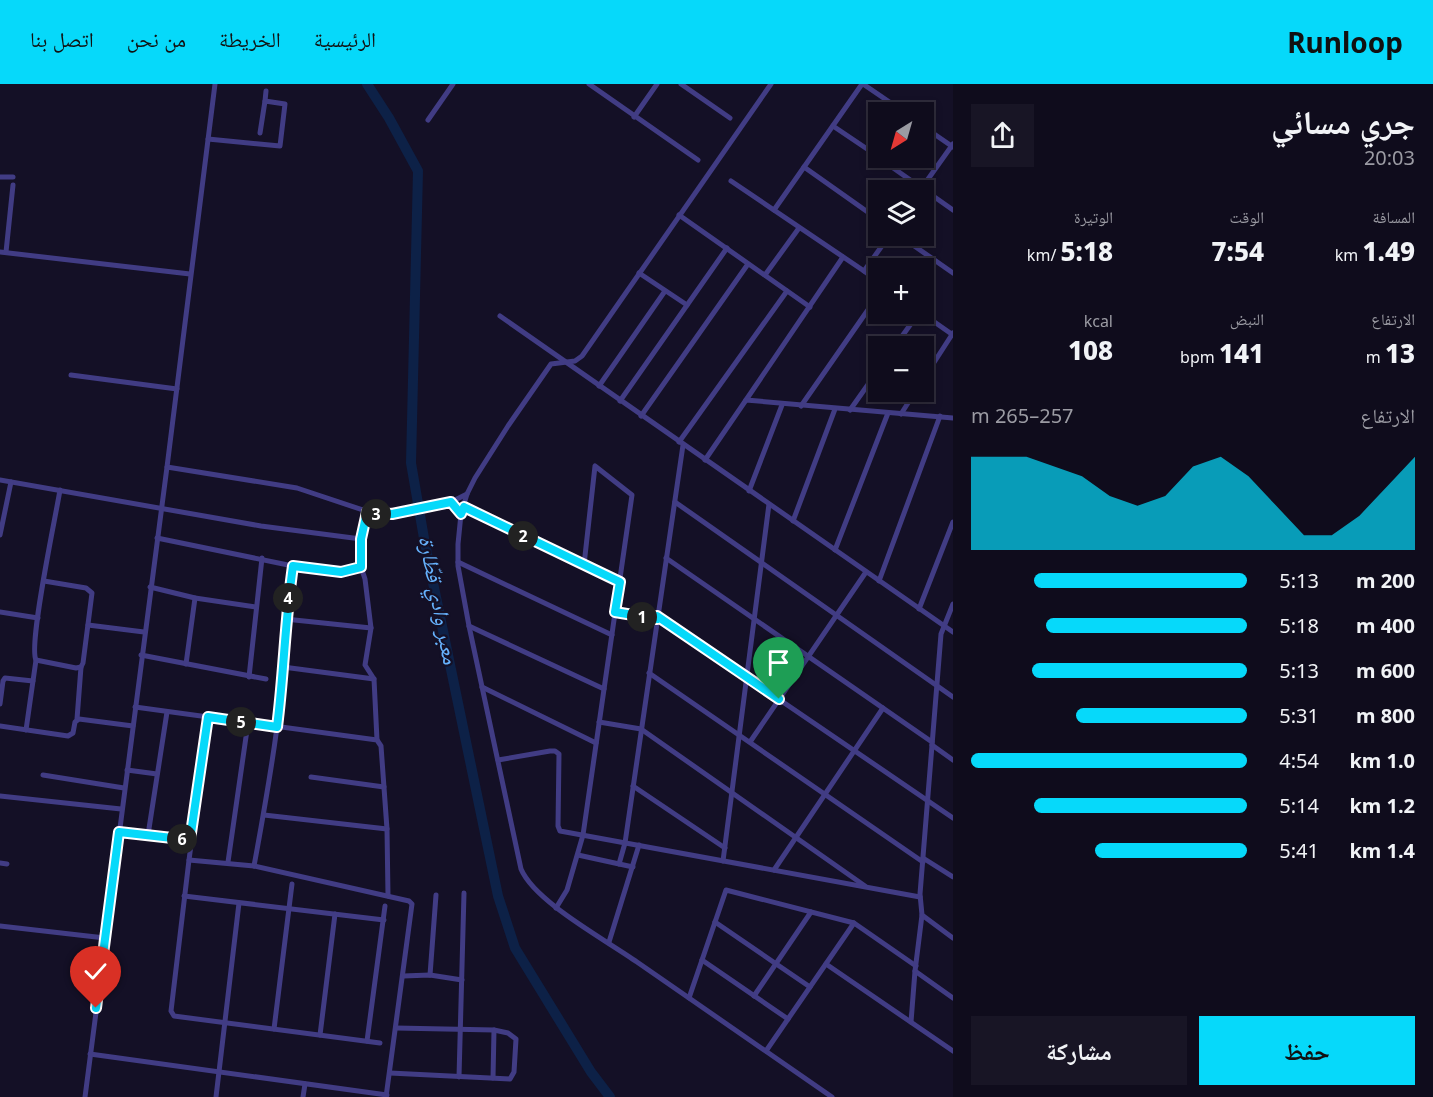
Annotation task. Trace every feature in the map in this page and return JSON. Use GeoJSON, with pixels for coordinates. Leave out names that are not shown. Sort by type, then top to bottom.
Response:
{"type":"FeatureCollection","features":[{"type":"Feature","properties":{"kind":"street"},"geometry":{"type":"LineString","coordinates":[[85,1097],[177,389],[214,84]]}},
{"type":"Feature","properties":{"kind":"street"},"geometry":{"type":"LineString","coordinates":[[428,120],[453,84]]}},
{"type":"Feature","properties":{"kind":"street"},"geometry":{"type":"LineString","coordinates":[[589,84],[698,160]]}},
{"type":"Feature","properties":{"kind":"street"},"geometry":{"type":"LineString","coordinates":[[634,117],[657,84]]}},
{"type":"Feature","properties":{"kind":"street"},"geometry":{"type":"LineString","coordinates":[[681,84],[730,117]]}},
{"type":"Feature","properties":{"kind":"street"},"geometry":{"type":"LineString","coordinates":[[771,84],[580,358],[549,366],[502,434],[467,494],[461,514],[458,562],[469,626],[521,869],[533,887],[556,908],[609,942],[832,1097]]}},
{"type":"Feature","properties":{"kind":"street"},"geometry":{"type":"LineString","coordinates":[[774,210],[863,84],[889,102]]}},
{"type":"Feature","properties":{"kind":"street"},"geometry":{"type":"LineString","coordinates":[[261,133],[266,91]]}},
{"type":"Feature","properties":{"kind":"street"},"geometry":{"type":"LineString","coordinates":[[208,139],[280,146],[285,104],[265,101]]}},
{"type":"Feature","properties":{"kind":"street"},"geometry":{"type":"LineString","coordinates":[[833,126],[868,150]]}},
{"type":"Feature","properties":{"kind":"street"},"geometry":{"type":"LineString","coordinates":[[927,180],[952,146],[934,134]]}},
{"type":"Feature","properties":{"kind":"street"},"geometry":{"type":"LineString","coordinates":[[804,167],[868,212]]}},
{"type":"Feature","properties":{"kind":"street"},"geometry":{"type":"LineString","coordinates":[[893,168],[909,180]]}},
{"type":"Feature","properties":{"kind":"street"},"geometry":{"type":"LineString","coordinates":[[0,177],[14,177]]}},
{"type":"Feature","properties":{"kind":"street"},"geometry":{"type":"LineString","coordinates":[[731,181],[868,274]]}},
{"type":"Feature","properties":{"kind":"street"},"geometry":{"type":"LineString","coordinates":[[13,185],[3,252],[190,274]]}},
{"type":"Feature","properties":{"kind":"street"},"geometry":{"type":"LineString","coordinates":[[934,198],[953,210]]}},
{"type":"Feature","properties":{"kind":"street"},"geometry":{"type":"LineString","coordinates":[[679,215],[810,307]]}},
{"type":"Feature","properties":{"kind":"street"},"geometry":{"type":"LineString","coordinates":[[765,275],[799,228]]}},
{"type":"Feature","properties":{"kind":"street"},"geometry":{"type":"LineString","coordinates":[[864,271],[882,246]]}},
{"type":"Feature","properties":{"kind":"street"},"geometry":{"type":"LineString","coordinates":[[914,246],[953,273]]}},
{"type":"Feature","properties":{"kind":"street"},"geometry":{"type":"LineString","coordinates":[[620,401],[727,249]]}},
{"type":"Feature","properties":{"kind":"street"},"geometry":{"type":"LineString","coordinates":[[705,460],[843,257]]}},
{"type":"Feature","properties":{"kind":"street"},"geometry":{"type":"LineString","coordinates":[[641,416],[748,264]]}},
{"type":"Feature","properties":{"kind":"street"},"geometry":{"type":"LineString","coordinates":[[639,273],[687,305]]}},
{"type":"Feature","properties":{"kind":"street"},"geometry":{"type":"LineString","coordinates":[[599,386],[665,291]]}},
{"type":"Feature","properties":{"kind":"street"},"geometry":{"type":"LineString","coordinates":[[619,864],[625,843],[675,502],[681,444],[787,291]]}},
{"type":"Feature","properties":{"kind":"street"},"geometry":{"type":"LineString","coordinates":[[801,406],[868,310]]}},
{"type":"Feature","properties":{"kind":"street"},"geometry":{"type":"LineString","coordinates":[[500,316],[953,632]]}},
{"type":"Feature","properties":{"kind":"street"},"geometry":{"type":"LineString","coordinates":[[934,322],[953,334],[934,363]]}},
{"type":"Feature","properties":{"kind":"street"},"geometry":{"type":"LineString","coordinates":[[903,336],[913,324]]}},
{"type":"Feature","properties":{"kind":"street"},"geometry":{"type":"LineString","coordinates":[[71,375],[177,389]]}},
{"type":"Feature","properties":{"kind":"street"},"geometry":{"type":"LineString","coordinates":[[850,410],[868,385]]}},
{"type":"Feature","properties":{"kind":"street"},"geometry":{"type":"LineString","coordinates":[[746,400],[782,405],[953,418]]}},
{"type":"Feature","properties":{"kind":"street"},"geometry":{"type":"LineString","coordinates":[[901,414],[909,402]]}},
{"type":"Feature","properties":{"kind":"street"},"geometry":{"type":"LineString","coordinates":[[749,491],[782,405]]}},
{"type":"Feature","properties":{"kind":"street"},"geometry":{"type":"LineString","coordinates":[[793,521],[835,409]]}},
{"type":"Feature","properties":{"kind":"street"},"geometry":{"type":"LineString","coordinates":[[835,550],[888,413]]}},
{"type":"Feature","properties":{"kind":"street"},"geometry":{"type":"LineString","coordinates":[[879,581],[940,417]]}},
{"type":"Feature","properties":{"kind":"street"},"geometry":{"type":"LineString","coordinates":[[556,908],[567,890],[583,835],[632,495],[595,466],[584,565]]}},
{"type":"Feature","properties":{"kind":"street"},"geometry":{"type":"LineString","coordinates":[[167,467],[297,488],[367,512],[392,514],[451,502],[467,494]]}},
{"type":"Feature","properties":{"kind":"street"},"geometry":{"type":"LineString","coordinates":[[0,480],[261,526],[361,539]]}},
{"type":"Feature","properties":{"kind":"street"},"geometry":{"type":"LineString","coordinates":[[0,536],[11,482]]}},
{"type":"Feature","properties":{"kind":"street"},"geometry":{"type":"LineString","coordinates":[[26,730],[36,660],[34,653],[38,618],[60,490]]}},
{"type":"Feature","properties":{"kind":"street"},"geometry":{"type":"LineString","coordinates":[[451,502],[461,514]]}},
{"type":"Feature","properties":{"kind":"street"},"geometry":{"type":"LineString","coordinates":[[675,502],[953,697]]}},
{"type":"Feature","properties":{"kind":"street"},"geometry":{"type":"LineString","coordinates":[[723,861],[769,504]]}},
{"type":"Feature","properties":{"kind":"street"},"geometry":{"type":"LineString","coordinates":[[464,507],[620,582]]}},
{"type":"Feature","properties":{"kind":"street"},"geometry":{"type":"LineString","coordinates":[[367,512],[361,539],[361,567],[365,579],[371,628],[364,665],[374,679],[377,740],[381,746],[387,829],[388,896]]}},
{"type":"Feature","properties":{"kind":"street"},"geometry":{"type":"LineString","coordinates":[[919,609],[953,522]]}},
{"type":"Feature","properties":{"kind":"street"},"geometry":{"type":"LineString","coordinates":[[157,538],[293,566],[341,572],[361,567]]}},
{"type":"Feature","properties":{"kind":"street"},"geometry":{"type":"LineString","coordinates":[[249,677],[262,558]]}},
{"type":"Feature","properties":{"kind":"street"},"geometry":{"type":"LineString","coordinates":[[666,558],[883,708],[953,760]]}},
{"type":"Feature","properties":{"kind":"street"},"geometry":{"type":"LineString","coordinates":[[458,562],[612,635]]}},
{"type":"Feature","properties":{"kind":"street"},"geometry":{"type":"LineString","coordinates":[[254,866],[277,727],[285,619],[293,566]]}},
{"type":"Feature","properties":{"kind":"street"},"geometry":{"type":"LineString","coordinates":[[750,742],[866,572]]}},
{"type":"Feature","properties":{"kind":"street"},"geometry":{"type":"LineString","coordinates":[[0,726],[71,735],[76,719],[92,593],[90,590],[44,581]]}},
{"type":"Feature","properties":{"kind":"street"},"geometry":{"type":"LineString","coordinates":[[150,587],[195,598],[256,607]]}},
{"type":"Feature","properties":{"kind":"street"},"geometry":{"type":"LineString","coordinates":[[186,664],[195,598]]}},
{"type":"Feature","properties":{"kind":"street"},"geometry":{"type":"LineString","coordinates":[[911,1022],[922,915],[920,897],[941,634],[953,604]]}},
{"type":"Feature","properties":{"kind":"street"},"geometry":{"type":"LineString","coordinates":[[0,612],[38,618]]}},
{"type":"Feature","properties":{"kind":"street"},"geometry":{"type":"LineString","coordinates":[[615,612],[657,618],[953,819]]}},
{"type":"Feature","properties":{"kind":"street"},"geometry":{"type":"LineString","coordinates":[[285,619],[371,628]]}},
{"type":"Feature","properties":{"kind":"street"},"geometry":{"type":"LineString","coordinates":[[88,625],[144,632]]}},
{"type":"Feature","properties":{"kind":"street"},"geometry":{"type":"LineString","coordinates":[[469,626],[604,689]]}},
{"type":"Feature","properties":{"kind":"street"},"geometry":{"type":"LineString","coordinates":[[141,655],[266,679]]}},
{"type":"Feature","properties":{"kind":"street"},"geometry":{"type":"LineString","coordinates":[[36,660],[81,667]]}},
{"type":"Feature","properties":{"kind":"street"},"geometry":{"type":"LineString","coordinates":[[283,667],[374,679]]}},
{"type":"Feature","properties":{"kind":"street"},"geometry":{"type":"LineString","coordinates":[[649,673],[826,795],[923,860],[953,877]]}},
{"type":"Feature","properties":{"kind":"street"},"geometry":{"type":"LineString","coordinates":[[0,704],[5,678],[33,681]]}},
{"type":"Feature","properties":{"kind":"street"},"geometry":{"type":"LineString","coordinates":[[482,687],[596,743]]}},
{"type":"Feature","properties":{"kind":"street"},"geometry":{"type":"LineString","coordinates":[[135,707],[377,740]]}},
{"type":"Feature","properties":{"kind":"street"},"geometry":{"type":"LineString","coordinates":[[774,870],[883,708]]}},
{"type":"Feature","properties":{"kind":"street"},"geometry":{"type":"LineString","coordinates":[[148,835],[167,712]]}},
{"type":"Feature","properties":{"kind":"street"},"geometry":{"type":"LineString","coordinates":[[208,717],[190,840],[171,1011],[174,1016],[380,1042]]}},
{"type":"Feature","properties":{"kind":"street"},"geometry":{"type":"LineString","coordinates":[[76,719],[133,726]]}},
{"type":"Feature","properties":{"kind":"street"},"geometry":{"type":"LineString","coordinates":[[599,722],[641,729],[867,887]]}},
{"type":"Feature","properties":{"kind":"street"},"geometry":{"type":"LineString","coordinates":[[228,862],[248,723]]}},
{"type":"Feature","properties":{"kind":"street"},"geometry":{"type":"LineString","coordinates":[[498,760],[550,751],[559,754],[558,826],[560,831],[920,897]]}},
{"type":"Feature","properties":{"kind":"street"},"geometry":{"type":"LineString","coordinates":[[127,770],[157,774]]}},
{"type":"Feature","properties":{"kind":"street"},"geometry":{"type":"LineString","coordinates":[[44,775],[124,788]]}},
{"type":"Feature","properties":{"kind":"street"},"geometry":{"type":"LineString","coordinates":[[311,777],[384,787]]}},
{"type":"Feature","properties":{"kind":"street"},"geometry":{"type":"LineString","coordinates":[[633,786],[725,848]]}},
{"type":"Feature","properties":{"kind":"street"},"geometry":{"type":"LineString","coordinates":[[0,796],[121,809]]}},
{"type":"Feature","properties":{"kind":"street"},"geometry":{"type":"LineString","coordinates":[[264,815],[387,829]]}},
{"type":"Feature","properties":{"kind":"street"},"geometry":{"type":"LineString","coordinates":[[119,832],[190,840]]}},
{"type":"Feature","properties":{"kind":"street"},"geometry":{"type":"LineString","coordinates":[[609,942],[639,845]]}},
{"type":"Feature","properties":{"kind":"street"},"geometry":{"type":"LineString","coordinates":[[578,855],[633,867]]}},
{"type":"Feature","properties":{"kind":"street"},"geometry":{"type":"LineString","coordinates":[[90,1054],[387,1096],[412,904],[409,901],[254,866],[189,860]]}},
{"type":"Feature","properties":{"kind":"street"},"geometry":{"type":"LineString","coordinates":[[0,864],[7,864]]}},
{"type":"Feature","properties":{"kind":"street"},"geometry":{"type":"LineString","coordinates":[[274,1029],[292,884]]}},
{"type":"Feature","properties":{"kind":"street"},"geometry":{"type":"LineString","coordinates":[[689,998],[726,890],[854,923],[953,998]]}},
{"type":"Feature","properties":{"kind":"street"},"geometry":{"type":"LineString","coordinates":[[459,1077],[464,893]]}},
{"type":"Feature","properties":{"kind":"street"},"geometry":{"type":"LineString","coordinates":[[184,896],[384,920]]}},
{"type":"Feature","properties":{"kind":"street"},"geometry":{"type":"LineString","coordinates":[[430,975],[435,896]]}},
{"type":"Feature","properties":{"kind":"street"},"geometry":{"type":"LineString","coordinates":[[216,1097],[239,903]]}},
{"type":"Feature","properties":{"kind":"street"},"geometry":{"type":"LineString","coordinates":[[367,1041],[385,906]]}},
{"type":"Feature","properties":{"kind":"street"},"geometry":{"type":"LineString","coordinates":[[754,996],[811,912]]}},
{"type":"Feature","properties":{"kind":"street"},"geometry":{"type":"LineString","coordinates":[[320,1035],[335,914]]}},
{"type":"Feature","properties":{"kind":"street"},"geometry":{"type":"LineString","coordinates":[[922,915],[953,938]]}},
{"type":"Feature","properties":{"kind":"street"},"geometry":{"type":"LineString","coordinates":[[715,922],[810,987]]}},
{"type":"Feature","properties":{"kind":"street"},"geometry":{"type":"LineString","coordinates":[[766,1051],[854,923]]}},
{"type":"Feature","properties":{"kind":"street"},"geometry":{"type":"LineString","coordinates":[[0,926],[105,938]]}},
{"type":"Feature","properties":{"kind":"street"},"geometry":{"type":"LineString","coordinates":[[702,960],[788,1019]]}},
{"type":"Feature","properties":{"kind":"street"},"geometry":{"type":"LineString","coordinates":[[826,964],[953,1051]]}},
{"type":"Feature","properties":{"kind":"street"},"geometry":{"type":"LineString","coordinates":[[403,976],[430,975],[462,980]]}},
{"type":"Feature","properties":{"kind":"street"},"geometry":{"type":"LineString","coordinates":[[390,1073],[510,1079],[514,1072],[516,1039],[508,1033],[494,1030],[396,1028]]}},
{"type":"Feature","properties":{"kind":"street"},"geometry":{"type":"LineString","coordinates":[[493,1078],[494,1030]]}},
{"type":"Feature","properties":{"kind":"street"},"geometry":{"type":"LineString","coordinates":[[303,1097],[305,1084]]}},
{"type":"Feature","properties":{"kind":"waterway","name":"معبر وادي قطّارة"},"geometry":{"type":"LineString","coordinates":[[367,84],[418,171],[411,463],[425,544],[498,896],[515,948],[591,1072],[610,1097]]}},
{"type":"Feature","properties":{"kind":"route"},"geometry":{"type":"LineString","coordinates":[[96,1008],[119,832],[190,840],[208,717],[277,727],[285,619],[293,566],[341,572],[361,567],[361,539],[367,512],[392,514],[451,502],[461,514],[464,507],[620,582],[615,612],[657,619],[657,616],[779,699]]}}]}
